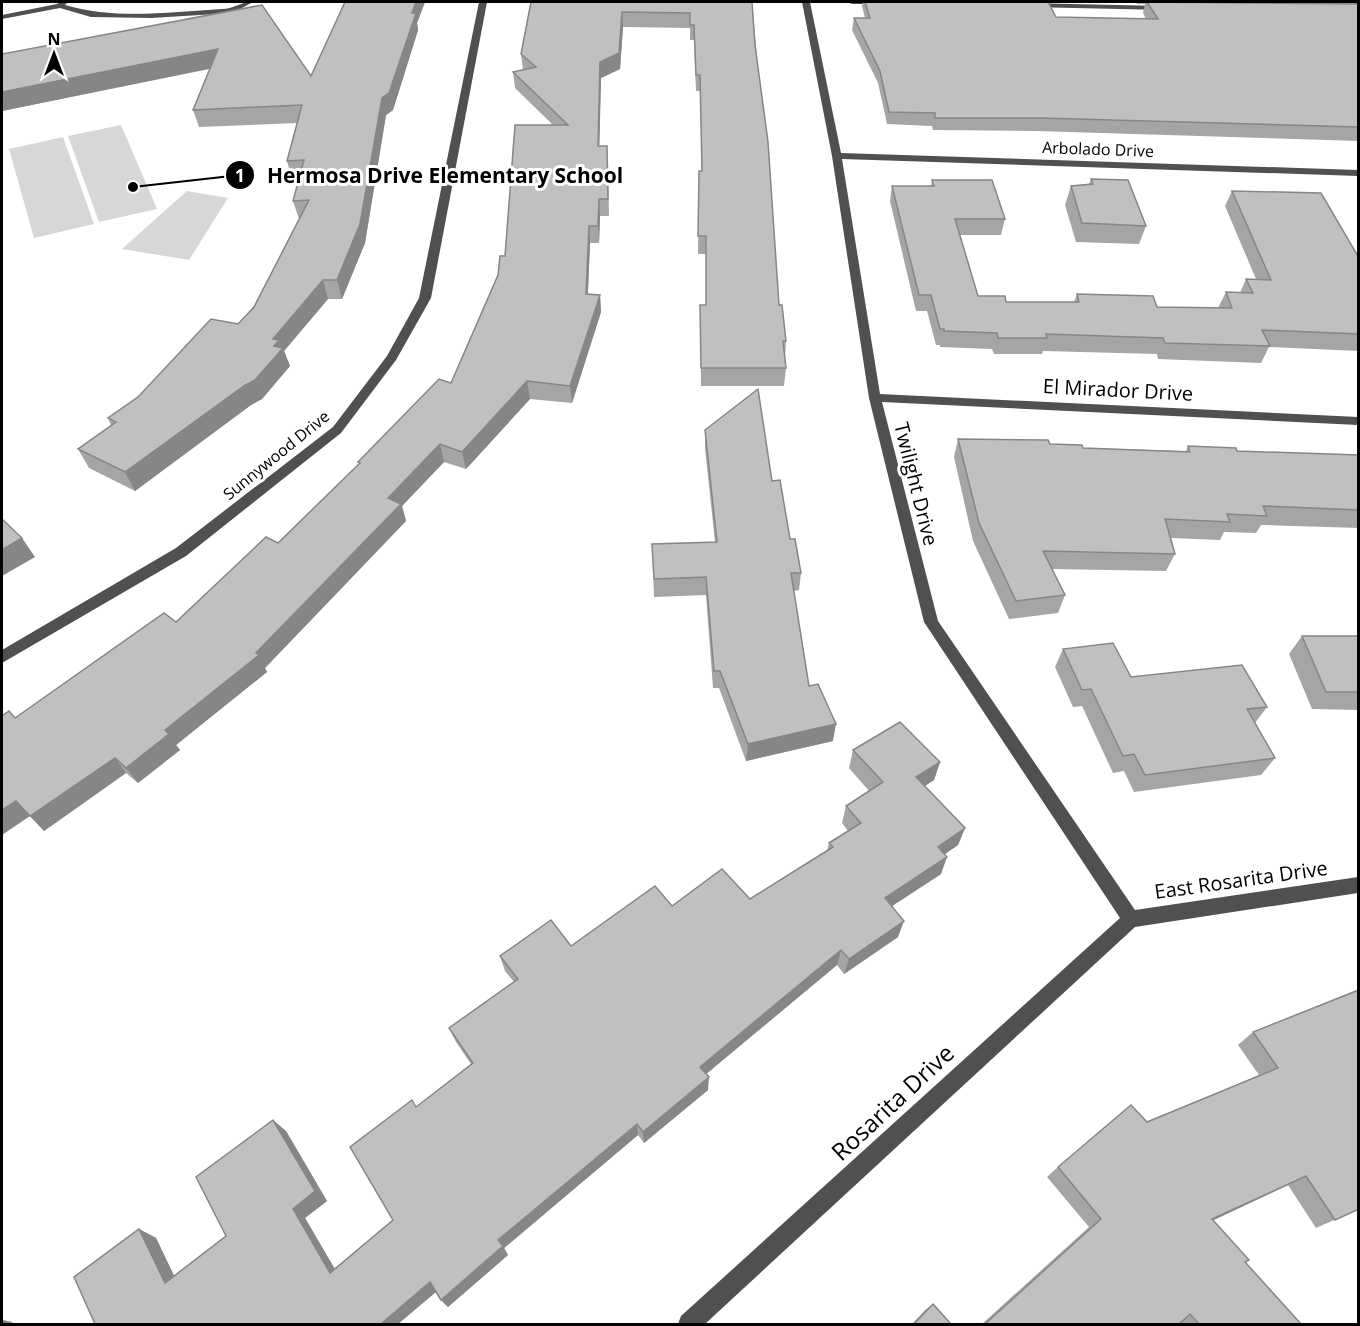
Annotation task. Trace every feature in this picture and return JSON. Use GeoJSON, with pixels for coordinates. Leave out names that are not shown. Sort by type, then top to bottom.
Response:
{"type":"FeatureCollection","features":[{"type":"Feature","properties":{"kind":"street"},"geometry":{"type":"LineString","coordinates":[[2,17],[62,4],[91,15],[151,16],[233,10],[249,2]]}},
{"type":"Feature","properties":{"kind":"street","name":"Sunnywood Drive"},"geometry":{"type":"LineString","coordinates":[[2,657],[181,552],[337,430],[392,357],[425,298],[483,2]]}},
{"type":"Feature","properties":{"kind":"street","name":"Twilight Drive"},"geometry":{"type":"LineString","coordinates":[[806,2],[837,156],[875,398],[931,622],[1131,919]]}},
{"type":"Feature","properties":{"kind":"street"},"geometry":{"type":"LineString","coordinates":[[852,2],[887,2]]}},
{"type":"Feature","properties":{"kind":"street"},"geometry":{"type":"LineString","coordinates":[[1014,4],[1103,4],[1174,8]]}},
{"type":"Feature","properties":{"kind":"street","name":"Arbolado Drive"},"geometry":{"type":"LineString","coordinates":[[837,156],[1359,173]]}},
{"type":"Feature","properties":{"kind":"street","name":"El Mirador Drive"},"geometry":{"type":"LineString","coordinates":[[875,398],[1359,421]]}},
{"type":"Feature","properties":{"kind":"street","name":"East Rosarita Drive"},"geometry":{"type":"LineString","coordinates":[[1131,919],[1359,885]]}},
{"type":"Feature","properties":{"kind":"street","name":"Rosarita Drive"},"geometry":{"type":"LineString","coordinates":[[689,1324],[1131,919]]}},
{"type":"Feature","properties":{"kind":"shaded area"},"geometry":{"type":"Polygon","coordinates":[[[121,125],[157,209],[99,222],[68,136],[121,125]]]}},
{"type":"Feature","properties":{"kind":"shaded area"},"geometry":{"type":"Polygon","coordinates":[[[63,137],[94,224],[34,238],[9,149],[63,137]]]}},
{"type":"Feature","properties":{"kind":"shaded area"},"geometry":{"type":"Polygon","coordinates":[[[187,191],[228,198],[189,260],[122,249],[187,191]]]}},
{"type":"Feature","properties":{"kind":"building"},"geometry":{"type":"Polygon","coordinates":[[[345,2],[416,2],[412,13],[416,13],[389,93],[382,98],[360,224],[337,280],[323,280],[273,339],[279,340],[274,346],[283,348],[255,380],[125,472],[78,449],[116,422],[108,418],[138,397],[211,319],[238,324],[254,307],[309,200],[293,201],[304,160],[287,161],[302,105],[193,110],[218,49],[2,92],[2,54],[262,5],[311,76],[345,2]]]}},
{"type":"Feature","properties":{"kind":"building"},"geometry":{"type":"Polygon","coordinates":[[[531,2],[752,2],[755,45],[768,142],[779,305],[782,305],[786,341],[783,341],[786,368],[701,368],[700,305],[706,305],[706,236],[698,236],[699,171],[702,171],[700,75],[696,75],[694,25],[690,25],[690,13],[622,12],[619,53],[600,62],[598,146],[607,146],[608,199],[599,199],[598,226],[589,226],[586,294],[600,295],[570,386],[527,381],[462,452],[440,444],[388,498],[401,504],[256,653],[259,655],[165,730],[169,734],[126,768],[115,758],[30,816],[16,801],[2,810],[2,716],[9,711],[15,718],[164,613],[176,622],[266,537],[278,543],[360,463],[358,462],[439,379],[451,383],[498,275],[500,256],[505,256],[515,125],[568,125],[513,72],[536,67],[521,54],[531,2]]]}},
{"type":"Feature","properties":{"kind":"building"},"geometry":{"type":"Polygon","coordinates":[[[865,2],[1048,2],[1056,17],[1158,19],[1147,2],[1359,4],[1359,127],[1041,118],[935,118],[935,113],[889,112],[880,71],[854,18],[870,18],[865,2]]]}},
{"type":"Feature","properties":{"kind":"building"},"geometry":{"type":"Polygon","coordinates":[[[1091,179],[1128,180],[1146,226],[1082,223],[1071,186],[1093,184],[1091,179]]]}},
{"type":"Feature","properties":{"kind":"building"},"geometry":{"type":"Polygon","coordinates":[[[932,180],[992,180],[1005,219],[955,219],[978,296],[1005,296],[1006,302],[1079,302],[1077,294],[1153,296],[1157,307],[1232,308],[1226,292],[1253,293],[1246,279],[1271,280],[1232,191],[1321,193],[1359,258],[1359,334],[1262,330],[1270,346],[1165,343],[1163,338],[1046,334],[1047,338],[998,338],[997,333],[944,331],[940,329],[931,295],[919,295],[892,186],[934,186],[932,180]]]}},
{"type":"Feature","properties":{"kind":"building"},"geometry":{"type":"Polygon","coordinates":[[[758,389],[772,481],[780,480],[790,539],[795,539],[801,573],[791,573],[809,686],[818,684],[836,724],[748,744],[720,671],[714,671],[706,577],[654,579],[652,544],[717,542],[705,430],[758,389]]]}},
{"type":"Feature","properties":{"kind":"building"},"geometry":{"type":"Polygon","coordinates":[[[958,439],[1048,440],[1050,444],[1082,445],[1083,448],[1190,452],[1188,446],[1236,448],[1237,451],[1359,455],[1359,510],[1263,506],[1267,516],[1227,514],[1230,522],[1165,519],[1175,554],[1043,551],[1065,595],[1016,601],[979,523],[958,439]]]}},
{"type":"Feature","properties":{"kind":"building"},"geometry":{"type":"Polygon","coordinates":[[[2,519],[22,538],[2,550],[2,519]]]}},
{"type":"Feature","properties":{"kind":"building"},"geometry":{"type":"Polygon","coordinates":[[[1302,636],[1359,636],[1359,692],[1326,692],[1302,636]]]}},
{"type":"Feature","properties":{"kind":"building"},"geometry":{"type":"Polygon","coordinates":[[[1113,643],[1131,677],[1242,665],[1267,707],[1247,709],[1275,758],[1145,775],[1134,754],[1123,756],[1091,689],[1082,690],[1063,649],[1113,643]]]}},
{"type":"Feature","properties":{"kind":"building"},"geometry":{"type":"Polygon","coordinates":[[[900,722],[940,762],[916,777],[965,828],[938,847],[947,857],[885,898],[904,921],[849,959],[841,950],[700,1067],[709,1077],[643,1132],[637,1124],[498,1240],[503,1246],[441,1300],[430,1282],[381,1324],[95,1324],[74,1277],[139,1229],[165,1283],[226,1236],[196,1177],[273,1120],[315,1191],[293,1209],[330,1273],[393,1220],[350,1147],[412,1100],[416,1107],[473,1063],[449,1028],[518,979],[500,956],[551,920],[571,946],[655,886],[672,906],[722,869],[750,899],[833,847],[829,843],[861,823],[846,806],[883,782],[853,750],[900,722]]]}},
{"type":"Feature","properties":{"kind":"building"},"geometry":{"type":"Polygon","coordinates":[[[1359,990],[1359,1209],[1335,1220],[1306,1176],[1212,1219],[1249,1260],[1245,1262],[1301,1324],[1199,1324],[1190,1314],[1179,1324],[985,1324],[1101,1219],[1058,1167],[1131,1105],[1147,1122],[1278,1068],[1253,1032],[1359,990]]]}},
{"type":"Feature","properties":{"kind":"building"},"geometry":{"type":"Polygon","coordinates":[[[933,1304],[951,1324],[914,1324],[933,1304]]]}},
{"type":"Feature","properties":{"kind":"place","name":"Hermosa Drive Elementary School"},"geometry":{"type":"Point","coordinates":[133,187]}}]}
